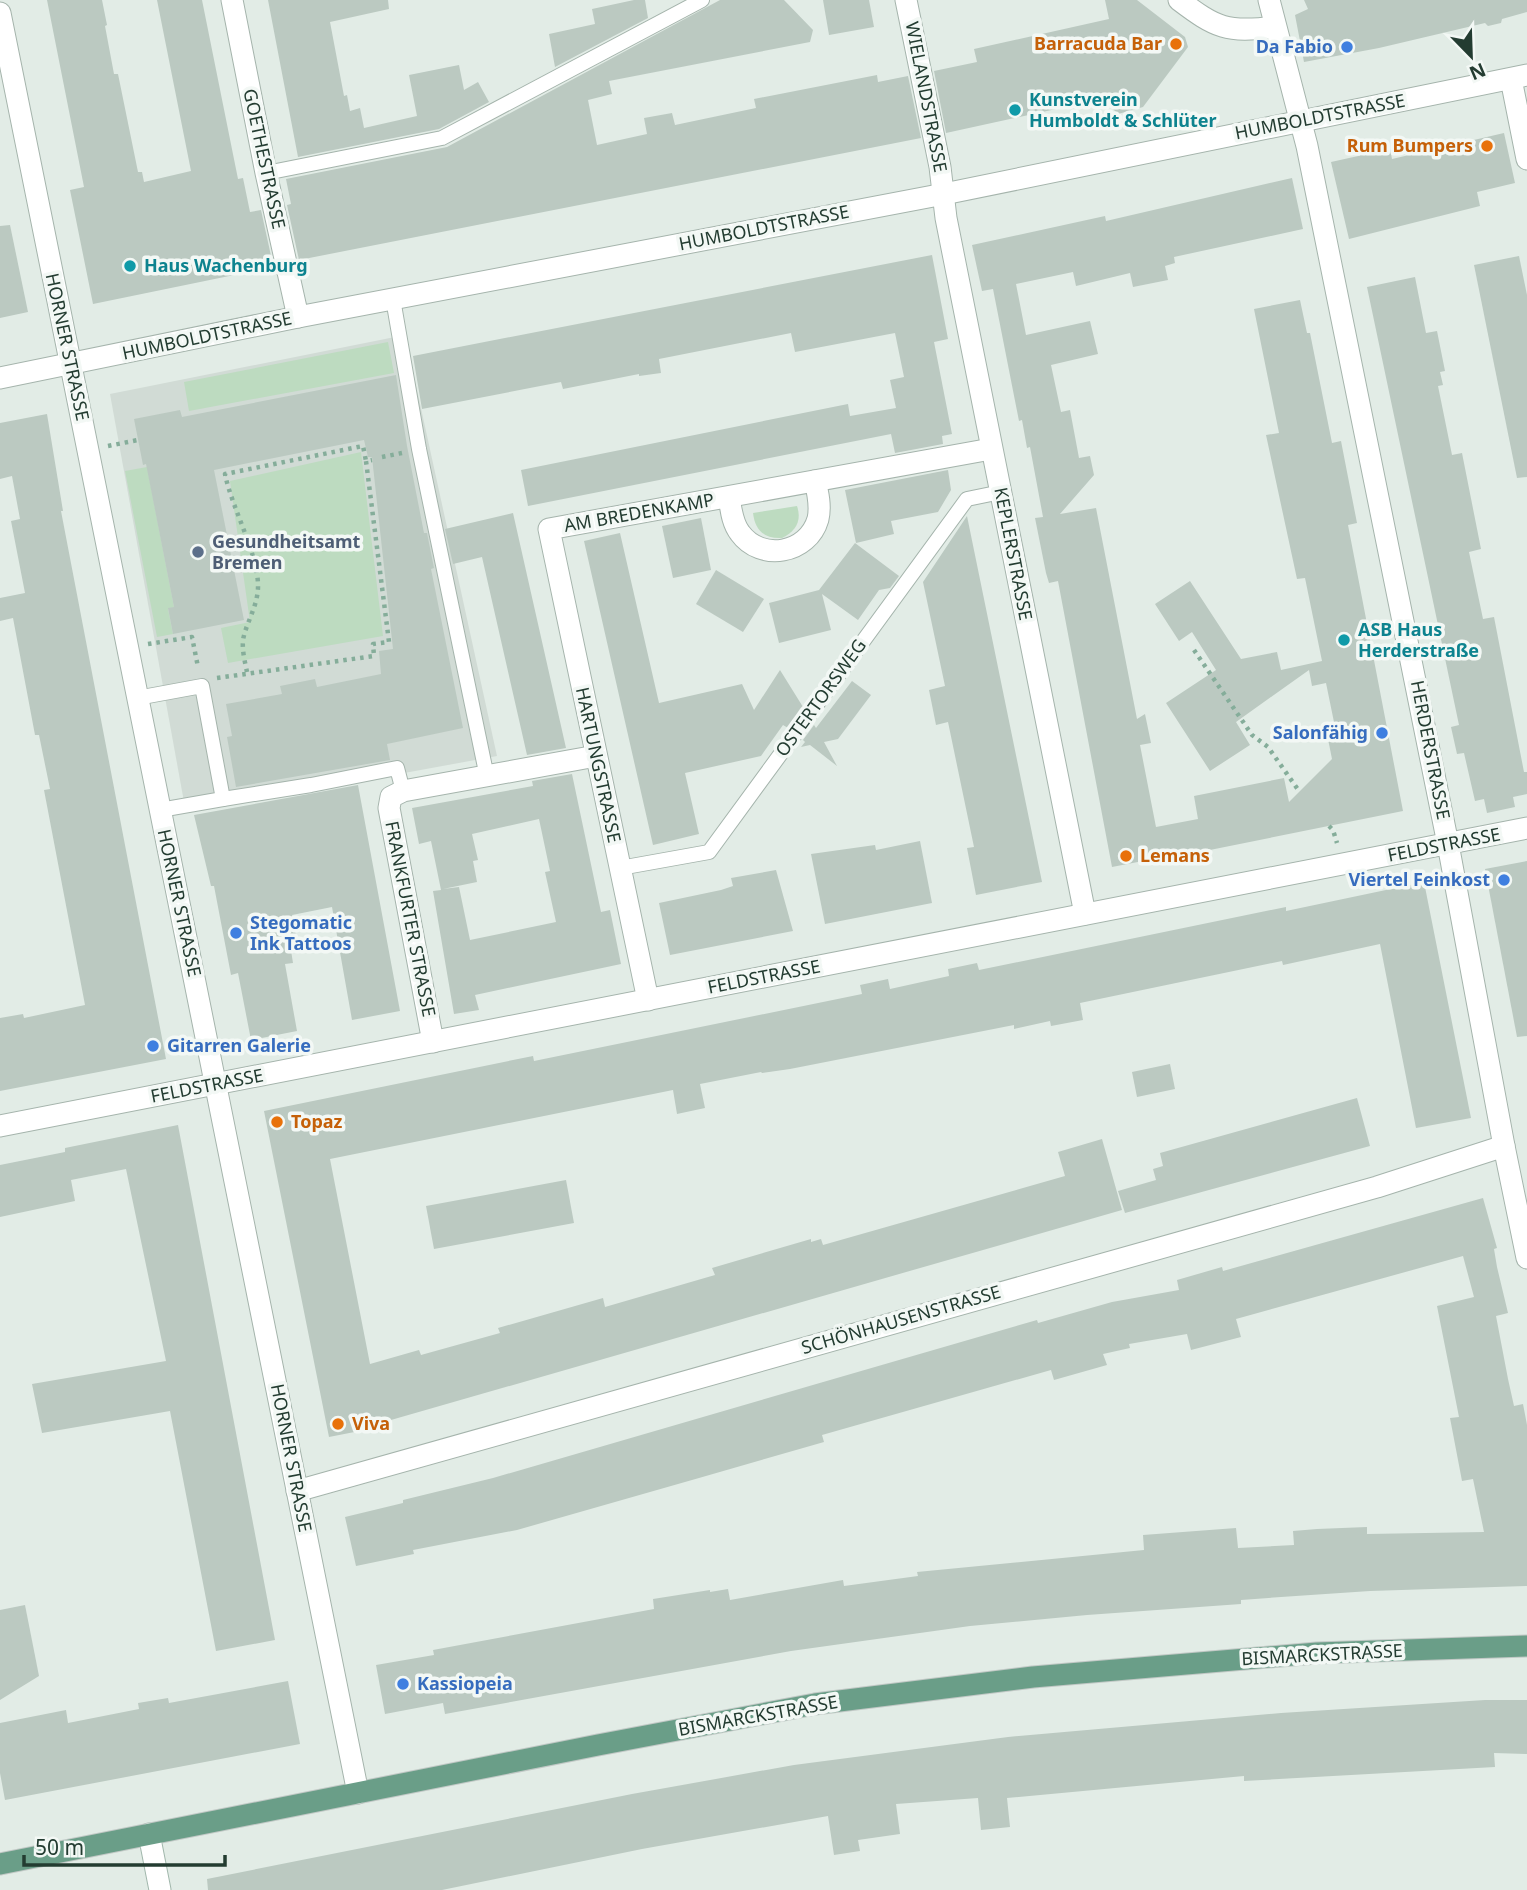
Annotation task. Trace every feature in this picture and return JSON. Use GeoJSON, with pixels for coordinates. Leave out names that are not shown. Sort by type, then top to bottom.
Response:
{"type":"FeatureCollection","features":[{"type":"Feature","properties":{"kind":"main road","name":"BISMARCKSTRASSE"},"geometry":{"type":"LineString","coordinates":[[0,1864],[611,1742],[842,1701],[1033,1677],[1317,1653],[1527,1646]]}},
{"type":"Feature","properties":{"kind":"street","name":"GOETHESTRASSE"},"geometry":{"type":"LineString","coordinates":[[232,0],[298,317]]}},
{"type":"Feature","properties":{"kind":"street","name":"WIELANDSTRASSE"},"geometry":{"type":"LineString","coordinates":[[906,0],[944,194]]}},
{"type":"Feature","properties":{"kind":"street"},"geometry":{"type":"LineString","coordinates":[[1180,0],[1209,23],[1230,29],[1274,27]]}},
{"type":"Feature","properties":{"kind":"street","name":"HERDERSTRASSE"},"geometry":{"type":"LineString","coordinates":[[1269,0],[1307,146],[1448,844],[1527,1258]]}},
{"type":"Feature","properties":{"kind":"street","name":"HORNER STRASSE"},"geometry":{"type":"LineString","coordinates":[[0,13],[358,1793]]}},
{"type":"Feature","properties":{"kind":"street","name":"HUMBOLDTSTRASSE"},"geometry":{"type":"LineString","coordinates":[[0,378],[298,317],[944,194],[1519,77]]}},
{"type":"Feature","properties":{"kind":"street"},"geometry":{"type":"LineString","coordinates":[[1519,77],[1527,159]]}},
{"type":"Feature","properties":{"kind":"street","name":"KEPLERSTRASSE"},"geometry":{"type":"LineString","coordinates":[[944,194],[946,218],[1084,914]]}},
{"type":"Feature","properties":{"kind":"street","name":"AM BREDENKAMP"},"geometry":{"type":"LineString","coordinates":[[549,529],[991,449]]}},
{"type":"Feature","properties":{"kind":"street","name":"AM BREDENKAMP"},"geometry":{"type":"LineString","coordinates":[[729,496],[734,523],[748,542],[759,548],[784,551],[806,540],[813,530],[820,506],[815,481]]}},
{"type":"Feature","properties":{"kind":"street","name":"HARTUNGSTRASSE"},"geometry":{"type":"LineString","coordinates":[[549,529],[648,1000]]}},
{"type":"Feature","properties":{"kind":"street"},"geometry":{"type":"LineString","coordinates":[[403,791],[596,756]]}},
{"type":"Feature","properties":{"kind":"street","name":"FRANKFURTER STRASSE"},"geometry":{"type":"LineString","coordinates":[[403,791],[391,797],[389,808],[433,1042]]}},
{"type":"Feature","properties":{"kind":"street","name":"FELDSTRASSE"},"geometry":{"type":"LineString","coordinates":[[0,1126],[1527,828]]}},
{"type":"Feature","properties":{"kind":"street","name":"SCHÖNHAUSENSTRASSE"},"geometry":{"type":"LineString","coordinates":[[297,1491],[1364,1190],[1504,1146]]}},
{"type":"Feature","properties":{"kind":"street"},"geometry":{"type":"LineString","coordinates":[[149,1834],[160,1890]]}},
{"type":"Feature","properties":{"kind":"lane"},"geometry":{"type":"LineString","coordinates":[[266,173],[442,138],[702,0]]}},
{"type":"Feature","properties":{"kind":"lane"},"geometry":{"type":"LineString","coordinates":[[393,299],[419,449],[487,777]]}},
{"type":"Feature","properties":{"kind":"lane","name":"OSTERTORSWEG"},"geometry":{"type":"LineString","coordinates":[[620,867],[709,852],[967,499],[1001,492]]}},
{"type":"Feature","properties":{"kind":"lane"},"geometry":{"type":"LineString","coordinates":[[137,698],[202,686],[223,799]]}},
{"type":"Feature","properties":{"kind":"lane"},"geometry":{"type":"LineString","coordinates":[[160,810],[397,768],[403,791]]}},
{"type":"Feature","properties":{"kind":"path"},"geometry":{"type":"LineString","coordinates":[[229,675],[374,656],[373,644],[389,642],[363,446],[225,474],[252,557],[258,587],[253,617],[243,637],[247,672]]}},
{"type":"Feature","properties":{"kind":"path"},"geometry":{"type":"LineString","coordinates":[[382,457],[408,452]]}},
{"type":"Feature","properties":{"kind":"path"},"geometry":{"type":"LineString","coordinates":[[366,461],[372,460]]}},
{"type":"Feature","properties":{"kind":"path"},"geometry":{"type":"LineString","coordinates":[[127,648],[192,634],[202,686]]}},
{"type":"Feature","properties":{"kind":"path"},"geometry":{"type":"LineString","coordinates":[[1194,650],[1252,735],[1268,747],[1299,791]]}},
{"type":"Feature","properties":{"kind":"shaded area"},"geometry":{"type":"Polygon","coordinates":[[[405,335],[497,756],[186,813],[110,394],[405,335]]]}},
{"type":"Feature","properties":{"kind":"green space"},"geometry":{"type":"Polygon","coordinates":[[[388,342],[394,373],[189,411],[184,382],[388,342]]]}},
{"type":"Feature","properties":{"kind":"green space"},"geometry":{"type":"Polygon","coordinates":[[[361,452],[383,636],[228,663],[221,628],[250,622],[230,481],[361,452]]]}},
{"type":"Feature","properties":{"kind":"green space"},"geometry":{"type":"Polygon","coordinates":[[[147,467],[174,607],[168,609],[173,634],[157,637],[125,471],[147,467]]]}},
{"type":"Feature","properties":{"kind":"green space"},"geometry":{"type":"Polygon","coordinates":[[[797,506],[797,525],[782,538],[770,537],[758,529],[753,513],[797,506]]]}},
{"type":"Feature","properties":{"kind":"building"},"geometry":{"type":"Polygon","coordinates":[[[47,0],[102,0],[114,74],[118,74],[138,172],[142,172],[144,182],[191,171],[157,0],[202,0],[238,179],[243,178],[250,212],[261,210],[273,265],[93,304],[70,190],[84,187],[47,0]]]}},
{"type":"Feature","properties":{"kind":"building"},"geometry":{"type":"Polygon","coordinates":[[[268,0],[388,0],[389,9],[330,22],[344,96],[347,95],[350,111],[360,108],[364,128],[417,116],[409,75],[459,65],[464,90],[478,82],[489,102],[439,129],[298,157],[268,0]]]}},
{"type":"Feature","properties":{"kind":"building"},"geometry":{"type":"Polygon","coordinates":[[[645,0],[648,18],[555,67],[549,34],[595,24],[592,9],[645,0]]]}},
{"type":"Feature","properties":{"kind":"building"},"geometry":{"type":"Polygon","coordinates":[[[720,0],[784,0],[813,30],[810,42],[609,81],[612,94],[588,100],[597,145],[647,134],[644,118],[672,113],[675,125],[756,108],[754,99],[877,75],[878,82],[908,76],[921,138],[299,260],[287,205],[291,204],[286,179],[447,147],[720,0]]]}},
{"type":"Feature","properties":{"kind":"building"},"geometry":{"type":"Polygon","coordinates":[[[823,0],[869,0],[874,27],[829,35],[823,0]]]}},
{"type":"Feature","properties":{"kind":"building"},"geometry":{"type":"Polygon","coordinates":[[[1105,0],[1137,0],[1185,37],[1188,47],[1143,107],[1118,114],[1106,102],[1084,109],[1079,104],[946,133],[934,71],[977,62],[974,49],[1109,19],[1105,0]]]}},
{"type":"Feature","properties":{"kind":"building"},"geometry":{"type":"Polygon","coordinates":[[[1304,0],[1527,0],[1527,12],[1488,26],[1485,23],[1379,48],[1304,62],[1295,15],[1308,9],[1304,0]]]}},
{"type":"Feature","properties":{"kind":"building"},"geometry":{"type":"Polygon","coordinates":[[[1504,133],[1515,183],[1477,192],[1480,206],[1349,239],[1331,162],[1390,149],[1392,159],[1504,133]]]}},
{"type":"Feature","properties":{"kind":"building"},"geometry":{"type":"Polygon","coordinates":[[[1292,178],[1303,229],[1174,257],[1175,263],[1165,266],[1168,280],[1133,287],[1130,273],[1076,286],[1073,272],[1016,284],[1026,335],[1090,321],[1098,354],[1051,365],[1061,412],[1070,410],[1079,458],[1090,456],[1094,475],[1060,514],[1096,508],[1137,719],[1145,714],[1151,743],[1140,745],[1156,827],[1198,819],[1194,796],[1284,778],[1289,802],[1332,759],[1326,729],[1335,727],[1326,683],[1312,686],[1309,670],[1236,722],[1250,745],[1210,771],[1166,703],[1216,670],[1192,632],[1179,641],[1155,604],[1190,581],[1241,659],[1277,652],[1281,670],[1322,661],[1305,578],[1297,579],[1266,435],[1279,433],[1254,309],[1300,300],[1307,333],[1310,333],[1332,443],[1341,441],[1357,523],[1348,525],[1403,811],[1112,867],[1058,581],[1049,583],[1035,518],[1043,517],[1030,447],[1027,448],[1022,420],[1019,421],[993,289],[982,291],[972,245],[1105,216],[1106,221],[1292,178]]]}},
{"type":"Feature","properties":{"kind":"building"},"geometry":{"type":"Polygon","coordinates":[[[10,225],[28,312],[0,318],[0,226],[10,225]]]}},
{"type":"Feature","properties":{"kind":"building"},"geometry":{"type":"Polygon","coordinates":[[[932,255],[948,339],[934,342],[952,434],[942,436],[943,444],[895,453],[891,434],[528,506],[521,470],[848,404],[850,416],[896,408],[890,380],[904,377],[895,333],[795,352],[791,333],[659,359],[661,373],[639,374],[563,389],[561,382],[422,409],[413,356],[932,255]]]}},
{"type":"Feature","properties":{"kind":"building"},"geometry":{"type":"Polygon","coordinates":[[[1519,256],[1527,295],[1527,477],[1517,478],[1474,265],[1519,256]]]}},
{"type":"Feature","properties":{"kind":"building"},"geometry":{"type":"Polygon","coordinates":[[[1415,277],[1426,333],[1437,331],[1445,371],[1440,372],[1443,385],[1438,386],[1452,455],[1462,453],[1481,549],[1469,552],[1483,619],[1494,617],[1524,772],[1527,772],[1527,794],[1513,797],[1515,807],[1487,813],[1484,799],[1475,801],[1464,753],[1457,754],[1451,727],[1459,725],[1367,287],[1415,277]]]}},
{"type":"Feature","properties":{"kind":"building"},"geometry":{"type":"Polygon","coordinates":[[[396,375],[407,446],[424,533],[427,533],[434,568],[431,569],[463,728],[387,744],[390,760],[236,787],[227,737],[232,736],[226,704],[282,694],[280,686],[315,679],[317,687],[381,674],[379,651],[393,649],[372,457],[368,457],[364,440],[214,470],[244,620],[173,634],[168,608],[174,607],[146,464],[143,465],[134,419],[180,410],[182,417],[396,375]]]}},
{"type":"Feature","properties":{"kind":"building"},"geometry":{"type":"Polygon","coordinates":[[[47,414],[61,511],[166,1059],[0,1091],[0,1018],[23,1014],[24,1018],[85,1005],[44,790],[50,789],[39,735],[35,735],[13,618],[0,621],[0,598],[25,593],[11,521],[20,519],[12,476],[0,479],[0,423],[47,414]]]}},
{"type":"Feature","properties":{"kind":"building"},"geometry":{"type":"Polygon","coordinates":[[[948,470],[951,490],[938,512],[891,521],[894,534],[856,543],[845,490],[948,470]]]}},
{"type":"Feature","properties":{"kind":"building"},"geometry":{"type":"Polygon","coordinates":[[[513,513],[566,748],[527,755],[482,557],[453,564],[445,529],[513,513]]]}},
{"type":"Feature","properties":{"kind":"building"},"geometry":{"type":"Polygon","coordinates":[[[967,516],[1042,882],[976,895],[967,848],[974,847],[948,722],[936,725],[929,690],[945,686],[923,582],[967,516]]]}},
{"type":"Feature","properties":{"kind":"building"},"geometry":{"type":"Polygon","coordinates":[[[701,518],[711,570],[673,578],[662,526],[701,518]]]}},
{"type":"Feature","properties":{"kind":"building"},"geometry":{"type":"Polygon","coordinates":[[[620,533],[659,703],[742,684],[754,710],[780,670],[803,707],[788,728],[783,725],[761,756],[685,773],[699,834],[653,845],[584,541],[620,533]]]}},
{"type":"Feature","properties":{"kind":"building"},"geometry":{"type":"Polygon","coordinates":[[[855,543],[899,576],[890,588],[879,590],[858,620],[822,594],[831,630],[779,643],[769,603],[819,590],[855,543]]]}},
{"type":"Feature","properties":{"kind":"building"},"geometry":{"type":"Polygon","coordinates":[[[716,570],[764,599],[743,632],[696,604],[716,570]]]}},
{"type":"Feature","properties":{"kind":"building"},"geometry":{"type":"Polygon","coordinates":[[[852,681],[871,695],[838,739],[824,742],[837,766],[810,745],[801,747],[814,725],[816,728],[852,681]]]}},
{"type":"Feature","properties":{"kind":"building"},"geometry":{"type":"Polygon","coordinates":[[[572,774],[601,912],[610,910],[621,964],[475,995],[479,1010],[454,1014],[433,891],[441,890],[431,841],[419,844],[412,808],[533,786],[532,781],[572,774]],[[539,819],[472,834],[478,860],[473,861],[477,882],[443,889],[459,887],[470,940],[556,922],[545,872],[550,871],[539,819]]]}},
{"type":"Feature","properties":{"kind":"building"},"geometry":{"type":"Polygon","coordinates":[[[358,785],[400,1011],[352,1020],[332,907],[292,915],[296,936],[289,938],[293,963],[285,964],[297,1031],[251,1040],[238,973],[231,975],[214,886],[211,886],[194,815],[358,785]]]}},
{"type":"Feature","properties":{"kind":"building"},"geometry":{"type":"Polygon","coordinates":[[[920,841],[932,903],[825,924],[811,854],[875,845],[876,850],[920,841]]]}},
{"type":"Feature","properties":{"kind":"building"},"geometry":{"type":"Polygon","coordinates":[[[1527,861],[1527,1036],[1517,1037],[1485,869],[1527,861]]]}},
{"type":"Feature","properties":{"kind":"building"},"geometry":{"type":"Polygon","coordinates":[[[776,870],[793,931],[670,955],[659,903],[733,886],[731,878],[776,870]]]}},
{"type":"Feature","properties":{"kind":"building"},"geometry":{"type":"Polygon","coordinates":[[[1424,882],[1471,1118],[1416,1128],[1380,944],[1283,965],[1282,961],[1080,1003],[1083,1020],[1051,1026],[1050,1021],[1014,1029],[1014,1025],[700,1084],[705,1108],[677,1114],[673,1090],[330,1159],[370,1364],[419,1350],[421,1355],[500,1333],[498,1328],[603,1298],[605,1307],[715,1275],[712,1268],[811,1239],[811,1242],[821,1239],[823,1245],[1065,1176],[1058,1152],[1102,1139],[1122,1210],[384,1422],[385,1426],[329,1437],[264,1111],[533,1056],[534,1061],[862,994],[860,985],[888,979],[890,989],[949,976],[948,969],[977,963],[979,970],[1286,907],[1286,911],[1424,882]]]}},
{"type":"Feature","properties":{"kind":"building"},"geometry":{"type":"Polygon","coordinates":[[[1170,1064],[1175,1089],[1137,1097],[1132,1072],[1170,1064]]]}},
{"type":"Feature","properties":{"kind":"building"},"geometry":{"type":"Polygon","coordinates":[[[1357,1098],[1370,1146],[1125,1213],[1118,1191],[1156,1180],[1153,1169],[1163,1166],[1160,1153],[1357,1098]]]}},
{"type":"Feature","properties":{"kind":"building"},"geometry":{"type":"Polygon","coordinates":[[[178,1125],[275,1640],[216,1651],[170,1411],[42,1433],[32,1384],[166,1361],[126,1169],[71,1180],[75,1201],[0,1217],[0,1165],[65,1152],[65,1148],[178,1125]]]}},
{"type":"Feature","properties":{"kind":"building"},"geometry":{"type":"Polygon","coordinates":[[[566,1180],[574,1223],[434,1249],[426,1206],[566,1180]]]}},
{"type":"Feature","properties":{"kind":"building"},"geometry":{"type":"Polygon","coordinates":[[[1483,1198],[1497,1248],[1494,1249],[1497,1267],[1508,1313],[1496,1316],[1508,1379],[1514,1406],[1523,1404],[1527,1425],[1527,1586],[1281,1597],[1241,1600],[1241,1604],[970,1626],[791,1651],[445,1714],[443,1703],[385,1714],[376,1665],[434,1655],[433,1650],[654,1609],[653,1599],[728,1589],[730,1600],[843,1580],[844,1586],[918,1576],[917,1572],[1144,1550],[1143,1535],[1236,1528],[1238,1548],[1294,1545],[1293,1531],[1317,1529],[1367,1527],[1367,1534],[1484,1532],[1473,1479],[1462,1481],[1450,1418],[1459,1417],[1437,1306],[1474,1297],[1463,1256],[1236,1319],[1241,1337],[1191,1350],[1187,1334],[1129,1344],[1130,1348],[1103,1354],[1107,1365],[1054,1380],[1051,1370],[822,1435],[824,1442],[517,1530],[413,1550],[414,1554],[356,1566],[345,1517],[493,1478],[1037,1320],[1038,1323],[1112,1302],[1179,1290],[1177,1280],[1222,1267],[1223,1271],[1483,1198]]]}},
{"type":"Feature","properties":{"kind":"building"},"geometry":{"type":"Polygon","coordinates":[[[25,1605],[39,1676],[0,1700],[0,1610],[25,1605]]]}},
{"type":"Feature","properties":{"kind":"building"},"geometry":{"type":"Polygon","coordinates":[[[288,1681],[300,1744],[5,1800],[0,1773],[0,1723],[66,1710],[68,1723],[139,1709],[138,1703],[168,1698],[169,1703],[288,1681]]]}},
{"type":"Feature","properties":{"kind":"building"},"geometry":{"type":"Polygon","coordinates":[[[1485,1700],[1527,1700],[1527,1754],[1494,1753],[1495,1767],[1244,1781],[1244,1776],[1007,1798],[1010,1827],[981,1830],[978,1798],[896,1804],[900,1834],[858,1840],[860,1851],[834,1855],[828,1816],[642,1849],[442,1890],[208,1890],[207,1879],[632,1794],[794,1765],[1008,1737],[1281,1713],[1485,1700]]]}},
{"type":"Feature","properties":{"kind":"place","name":"Barracuda Bar"},"geometry":{"type":"Point","coordinates":[1176,44]}},
{"type":"Feature","properties":{"kind":"place","name":"Da Fabio"},"geometry":{"type":"Point","coordinates":[1347,47]}},
{"type":"Feature","properties":{"kind":"place","name":"Kunstverein Humboldt & Schlüter"},"geometry":{"type":"Point","coordinates":[1015,110]}},
{"type":"Feature","properties":{"kind":"place","name":"Rum Bumpers"},"geometry":{"type":"Point","coordinates":[1487,146]}},
{"type":"Feature","properties":{"kind":"place","name":"Haus Wachenburg"},"geometry":{"type":"Point","coordinates":[130,266]}},
{"type":"Feature","properties":{"kind":"place","name":"Gesundheitsamt Bremen"},"geometry":{"type":"Point","coordinates":[198,552]}},
{"type":"Feature","properties":{"kind":"place","name":"ASB Haus Herderstraße"},"geometry":{"type":"Point","coordinates":[1344,640]}},
{"type":"Feature","properties":{"kind":"place","name":"Salonfähig"},"geometry":{"type":"Point","coordinates":[1382,733]}},
{"type":"Feature","properties":{"kind":"place","name":"Lemans"},"geometry":{"type":"Point","coordinates":[1126,856]}},
{"type":"Feature","properties":{"kind":"place","name":"Viertel Feinkost"},"geometry":{"type":"Point","coordinates":[1504,880]}},
{"type":"Feature","properties":{"kind":"place","name":"Stegomatic Ink Tattoos"},"geometry":{"type":"Point","coordinates":[236,933]}},
{"type":"Feature","properties":{"kind":"place","name":"Gitarren Galerie"},"geometry":{"type":"Point","coordinates":[153,1046]}},
{"type":"Feature","properties":{"kind":"place","name":"Topaz"},"geometry":{"type":"Point","coordinates":[277,1122]}},
{"type":"Feature","properties":{"kind":"place","name":"Viva"},"geometry":{"type":"Point","coordinates":[338,1424]}},
{"type":"Feature","properties":{"kind":"place","name":"Kassiopeia"},"geometry":{"type":"Point","coordinates":[403,1684]}}]}
